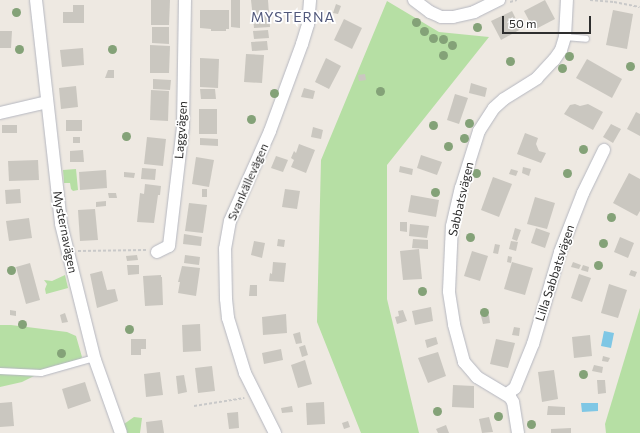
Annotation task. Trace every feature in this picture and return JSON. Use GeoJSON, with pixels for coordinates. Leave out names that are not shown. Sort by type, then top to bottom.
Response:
{"type":"FeatureCollection","features":[{"type":"Feature","properties":{"kind":"street","name":"Mysternavägen"},"geometry":{"type":"LineString","coordinates":[[36,0],[61,224],[94,358],[121,433]]}},
{"type":"Feature","properties":{"kind":"street","name":"Laggvägen"},"geometry":{"type":"LineString","coordinates":[[157,252],[169,246],[183,128],[185,0]]}},
{"type":"Feature","properties":{"kind":"street","name":"Svankällevägen"},"geometry":{"type":"LineString","coordinates":[[275,433],[256,396],[238,354],[226,308],[225,249],[227,232],[234,211],[270,131],[302,44],[308,24],[310,0]]}},
{"type":"Feature","properties":{"kind":"street"},"geometry":{"type":"LineString","coordinates":[[414,0],[430,12],[441,17],[453,17],[474,12],[499,0]]}},
{"type":"Feature","properties":{"kind":"street","name":"Sabbatsvägen"},"geometry":{"type":"LineString","coordinates":[[507,394],[477,377],[464,362],[454,324],[449,292],[452,226],[474,143],[486,119],[504,99],[527,85],[546,70],[561,50],[565,37],[567,0]]}},
{"type":"Feature","properties":{"kind":"street"},"geometry":{"type":"LineString","coordinates":[[0,113],[47,102]]}},
{"type":"Feature","properties":{"kind":"street","name":"Lilla Sabbatsvägen"},"geometry":{"type":"LineString","coordinates":[[507,394],[516,388],[533,344],[562,247],[582,193],[604,150]]}},
{"type":"Feature","properties":{"kind":"street"},"geometry":{"type":"LineString","coordinates":[[507,394],[513,402],[518,433]]}},
{"type":"Feature","properties":{"kind":"lane"},"geometry":{"type":"LineString","coordinates":[[565,37],[586,39]]}},
{"type":"Feature","properties":{"kind":"lane"},"geometry":{"type":"LineString","coordinates":[[0,371],[41,373],[94,358]]}},
{"type":"Feature","properties":{"kind":"path"},"geometry":{"type":"LineString","coordinates":[[590,0],[614,2],[640,7]]}},
{"type":"Feature","properties":{"kind":"path"},"geometry":{"type":"LineString","coordinates":[[68,253],[112,250],[157,252]]}},
{"type":"Feature","properties":{"kind":"path"},"geometry":{"type":"LineString","coordinates":[[194,406],[256,396]]}},
{"type":"Feature","properties":{"kind":"green space"},"geometry":{"type":"Polygon","coordinates":[[[387,1],[439,32],[489,37],[387,165],[387,299],[419,433],[361,433],[317,322],[321,160],[387,1]]]}},
{"type":"Feature","properties":{"kind":"green space"},"geometry":{"type":"Polygon","coordinates":[[[76,169],[78,190],[73,191],[70,183],[64,183],[63,170],[76,169]]]}},
{"type":"Feature","properties":{"kind":"green space"},"geometry":{"type":"Polygon","coordinates":[[[65,275],[68,288],[46,294],[45,289],[47,284],[44,280],[52,281],[65,275]]]}},
{"type":"Feature","properties":{"kind":"green space"},"geometry":{"type":"Polygon","coordinates":[[[640,308],[640,433],[606,433],[605,424],[640,308]]]}},
{"type":"Feature","properties":{"kind":"green space"},"geometry":{"type":"Polygon","coordinates":[[[0,325],[67,332],[76,336],[82,357],[80,360],[71,365],[56,365],[22,382],[0,387],[0,325]]]}},
{"type":"Feature","properties":{"kind":"green space"},"geometry":{"type":"Polygon","coordinates":[[[134,417],[142,418],[140,433],[126,433],[124,424],[134,417]]]}},
{"type":"Feature","properties":{"kind":"water"},"geometry":{"type":"Polygon","coordinates":[[[604,331],[614,333],[611,348],[601,346],[604,331]]]}},
{"type":"Feature","properties":{"kind":"water"},"geometry":{"type":"Polygon","coordinates":[[[581,403],[598,403],[598,411],[582,412],[581,403]]]}},
{"type":"Feature","properties":{"kind":"building"},"geometry":{"type":"Polygon","coordinates":[[[151,0],[170,0],[169,25],[151,25],[151,0]]]}},
{"type":"Feature","properties":{"kind":"building"},"geometry":{"type":"Polygon","coordinates":[[[231,0],[240,0],[240,28],[231,27],[231,0]]]}},
{"type":"Feature","properties":{"kind":"building"},"geometry":{"type":"Polygon","coordinates":[[[251,0],[268,0],[270,27],[254,28],[251,0]]]}},
{"type":"Feature","properties":{"kind":"building"},"geometry":{"type":"Polygon","coordinates":[[[545,0],[555,19],[534,30],[524,11],[545,0]]]}},
{"type":"Feature","properties":{"kind":"building"},"geometry":{"type":"Polygon","coordinates":[[[336,4],[341,6],[338,14],[333,13],[336,4]]]}},
{"type":"Feature","properties":{"kind":"building"},"geometry":{"type":"Polygon","coordinates":[[[73,5],[84,5],[84,23],[63,23],[63,12],[73,12],[73,5]]]}},
{"type":"Feature","properties":{"kind":"building"},"geometry":{"type":"Polygon","coordinates":[[[200,10],[229,10],[229,29],[226,29],[226,31],[211,31],[211,29],[200,28],[200,10]]]}},
{"type":"Feature","properties":{"kind":"building"},"geometry":{"type":"Polygon","coordinates":[[[613,10],[633,14],[627,49],[606,45],[613,10]]]}},
{"type":"Feature","properties":{"kind":"building"},"geometry":{"type":"Polygon","coordinates":[[[512,11],[521,29],[501,40],[491,21],[512,11]]]}},
{"type":"Feature","properties":{"kind":"building"},"geometry":{"type":"Polygon","coordinates":[[[344,19],[362,28],[352,49],[334,40],[344,19]]]}},
{"type":"Feature","properties":{"kind":"building"},"geometry":{"type":"Polygon","coordinates":[[[152,27],[169,27],[169,44],[152,43],[152,27]]]}},
{"type":"Feature","properties":{"kind":"building"},"geometry":{"type":"Polygon","coordinates":[[[268,30],[269,38],[254,39],[253,31],[268,30]]]}},
{"type":"Feature","properties":{"kind":"building"},"geometry":{"type":"Polygon","coordinates":[[[0,31],[12,31],[11,48],[0,48],[0,31]]]}},
{"type":"Feature","properties":{"kind":"building"},"geometry":{"type":"Polygon","coordinates":[[[267,41],[268,50],[252,51],[251,42],[267,41]]]}},
{"type":"Feature","properties":{"kind":"building"},"geometry":{"type":"Polygon","coordinates":[[[150,45],[170,46],[169,73],[150,73],[150,45]]]}},
{"type":"Feature","properties":{"kind":"building"},"geometry":{"type":"Polygon","coordinates":[[[83,48],[84,65],[62,67],[60,50],[83,48]]]}},
{"type":"Feature","properties":{"kind":"building"},"geometry":{"type":"Polygon","coordinates":[[[246,54],[264,55],[262,83],[244,82],[246,54]]]}},
{"type":"Feature","properties":{"kind":"building"},"geometry":{"type":"Polygon","coordinates":[[[200,58],[219,59],[218,88],[200,87],[200,58]]]}},
{"type":"Feature","properties":{"kind":"building"},"geometry":{"type":"Polygon","coordinates":[[[326,58],[341,66],[329,89],[315,82],[326,58]]]}},
{"type":"Feature","properties":{"kind":"building"},"geometry":{"type":"Polygon","coordinates":[[[587,59],[622,79],[612,98],[576,78],[587,59]]]}},
{"type":"Feature","properties":{"kind":"building"},"geometry":{"type":"Polygon","coordinates":[[[108,70],[114,70],[114,78],[105,78],[108,70]]]}},
{"type":"Feature","properties":{"kind":"building"},"geometry":{"type":"Polygon","coordinates":[[[365,74],[366,80],[359,81],[358,75],[365,74]]]}},
{"type":"Feature","properties":{"kind":"building"},"geometry":{"type":"Polygon","coordinates":[[[153,79],[171,80],[170,90],[153,89],[153,79]]]}},
{"type":"Feature","properties":{"kind":"building"},"geometry":{"type":"Polygon","coordinates":[[[471,83],[487,88],[485,97],[469,93],[471,83]]]}},
{"type":"Feature","properties":{"kind":"building"},"geometry":{"type":"Polygon","coordinates":[[[76,86],[78,107],[61,109],[59,88],[76,86]]]}},
{"type":"Feature","properties":{"kind":"building"},"geometry":{"type":"Polygon","coordinates":[[[304,88],[315,91],[313,99],[301,97],[304,88]]]}},
{"type":"Feature","properties":{"kind":"building"},"geometry":{"type":"Polygon","coordinates":[[[200,89],[215,89],[216,99],[201,99],[200,89]]]}},
{"type":"Feature","properties":{"kind":"building"},"geometry":{"type":"Polygon","coordinates":[[[151,90],[169,91],[168,121],[150,120],[151,90]]]}},
{"type":"Feature","properties":{"kind":"building"},"geometry":{"type":"Polygon","coordinates":[[[455,94],[468,98],[459,124],[447,120],[455,94]]]}},
{"type":"Feature","properties":{"kind":"building"},"geometry":{"type":"Polygon","coordinates":[[[575,104],[580,106],[588,104],[603,112],[593,130],[564,114],[570,105],[575,104]]]}},
{"type":"Feature","properties":{"kind":"building"},"geometry":{"type":"Polygon","coordinates":[[[199,109],[217,109],[217,134],[199,134],[199,109]]]}},
{"type":"Feature","properties":{"kind":"building"},"geometry":{"type":"Polygon","coordinates":[[[636,112],[640,114],[640,136],[627,129],[636,112]]]}},
{"type":"Feature","properties":{"kind":"building"},"geometry":{"type":"Polygon","coordinates":[[[66,120],[82,120],[82,131],[66,131],[66,120]]]}},
{"type":"Feature","properties":{"kind":"building"},"geometry":{"type":"Polygon","coordinates":[[[611,124],[621,129],[613,143],[603,137],[611,124]]]}},
{"type":"Feature","properties":{"kind":"building"},"geometry":{"type":"Polygon","coordinates":[[[2,125],[17,125],[17,133],[2,133],[2,125]]]}},
{"type":"Feature","properties":{"kind":"building"},"geometry":{"type":"Polygon","coordinates":[[[313,127],[323,130],[321,139],[311,137],[313,127]]]}},
{"type":"Feature","properties":{"kind":"building"},"geometry":{"type":"Polygon","coordinates":[[[525,133],[538,138],[536,144],[539,151],[546,153],[541,163],[517,154],[525,133]]]}},
{"type":"Feature","properties":{"kind":"building"},"geometry":{"type":"Polygon","coordinates":[[[73,137],[80,137],[80,143],[73,143],[73,137]]]}},
{"type":"Feature","properties":{"kind":"building"},"geometry":{"type":"Polygon","coordinates":[[[147,137],[166,139],[163,166],[144,164],[147,137]]]}},
{"type":"Feature","properties":{"kind":"building"},"geometry":{"type":"Polygon","coordinates":[[[200,138],[218,139],[218,146],[200,145],[200,138]]]}},
{"type":"Feature","properties":{"kind":"building"},"geometry":{"type":"Polygon","coordinates":[[[299,144],[315,150],[306,173],[291,167],[294,160],[291,158],[294,151],[296,153],[299,144]]]}},
{"type":"Feature","properties":{"kind":"building"},"geometry":{"type":"Polygon","coordinates":[[[83,150],[84,162],[70,162],[70,151],[83,150]]]}},
{"type":"Feature","properties":{"kind":"building"},"geometry":{"type":"Polygon","coordinates":[[[421,155],[442,162],[437,175],[417,168],[421,155]]]}},
{"type":"Feature","properties":{"kind":"building"},"geometry":{"type":"Polygon","coordinates":[[[276,156],[288,160],[283,172],[271,168],[276,156]]]}},
{"type":"Feature","properties":{"kind":"building"},"geometry":{"type":"Polygon","coordinates":[[[196,157],[214,160],[209,187],[192,184],[196,157]]]}},
{"type":"Feature","properties":{"kind":"building"},"geometry":{"type":"Polygon","coordinates":[[[38,160],[39,180],[9,181],[8,161],[38,160]]]}},
{"type":"Feature","properties":{"kind":"building"},"geometry":{"type":"Polygon","coordinates":[[[400,166],[413,169],[412,175],[399,172],[400,166]]]}},
{"type":"Feature","properties":{"kind":"building"},"geometry":{"type":"Polygon","coordinates":[[[523,167],[531,169],[529,176],[522,173],[523,167]]]}},
{"type":"Feature","properties":{"kind":"building"},"geometry":{"type":"Polygon","coordinates":[[[142,168],[156,169],[155,180],[141,179],[142,168]]]}},
{"type":"Feature","properties":{"kind":"building"},"geometry":{"type":"Polygon","coordinates":[[[511,169],[518,171],[516,176],[509,174],[511,169]]]}},
{"type":"Feature","properties":{"kind":"building"},"geometry":{"type":"Polygon","coordinates":[[[106,170],[107,188],[80,190],[79,172],[106,170]]]}},
{"type":"Feature","properties":{"kind":"building"},"geometry":{"type":"Polygon","coordinates":[[[124,172],[135,173],[134,178],[124,177],[124,172]]]}},
{"type":"Feature","properties":{"kind":"building"},"geometry":{"type":"Polygon","coordinates":[[[629,173],[640,179],[640,211],[637,216],[613,203],[629,173]]]}},
{"type":"Feature","properties":{"kind":"building"},"geometry":{"type":"Polygon","coordinates":[[[493,177],[512,184],[499,217],[481,210],[493,177]]]}},
{"type":"Feature","properties":{"kind":"building"},"geometry":{"type":"Polygon","coordinates":[[[145,184],[161,186],[160,195],[158,195],[154,223],[137,222],[140,193],[144,194],[145,184]]]}},
{"type":"Feature","properties":{"kind":"building"},"geometry":{"type":"Polygon","coordinates":[[[20,189],[21,203],[6,204],[5,190],[20,189]]]}},
{"type":"Feature","properties":{"kind":"building"},"geometry":{"type":"Polygon","coordinates":[[[202,189],[207,189],[207,197],[202,197],[202,189]]]}},
{"type":"Feature","properties":{"kind":"building"},"geometry":{"type":"Polygon","coordinates":[[[285,189],[300,191],[297,209],[282,207],[285,189]]]}},
{"type":"Feature","properties":{"kind":"building"},"geometry":{"type":"Polygon","coordinates":[[[108,193],[116,193],[117,198],[109,198],[108,193]]]}},
{"type":"Feature","properties":{"kind":"building"},"geometry":{"type":"Polygon","coordinates":[[[411,195],[439,200],[436,217],[408,212],[411,195]]]}},
{"type":"Feature","properties":{"kind":"building"},"geometry":{"type":"Polygon","coordinates":[[[535,197],[555,203],[547,229],[527,224],[535,197]]]}},
{"type":"Feature","properties":{"kind":"building"},"geometry":{"type":"Polygon","coordinates":[[[106,201],[106,206],[96,207],[96,202],[106,201]]]}},
{"type":"Feature","properties":{"kind":"building"},"geometry":{"type":"Polygon","coordinates":[[[189,203],[207,205],[203,233],[185,231],[189,203]]]}},
{"type":"Feature","properties":{"kind":"building"},"geometry":{"type":"Polygon","coordinates":[[[95,209],[98,240],[80,241],[78,210],[95,209]]]}},
{"type":"Feature","properties":{"kind":"building"},"geometry":{"type":"Polygon","coordinates":[[[29,218],[32,238],[9,241],[6,221],[29,218]]]}},
{"type":"Feature","properties":{"kind":"building"},"geometry":{"type":"Polygon","coordinates":[[[400,222],[407,222],[407,232],[400,231],[400,222]]]}},
{"type":"Feature","properties":{"kind":"building"},"geometry":{"type":"Polygon","coordinates":[[[410,224],[429,226],[427,238],[409,236],[410,224]]]}},
{"type":"Feature","properties":{"kind":"building"},"geometry":{"type":"Polygon","coordinates":[[[515,228],[521,230],[517,241],[512,239],[515,228]]]}},
{"type":"Feature","properties":{"kind":"building"},"geometry":{"type":"Polygon","coordinates":[[[536,228],[550,233],[545,248],[531,243],[536,228]]]}},
{"type":"Feature","properties":{"kind":"building"},"geometry":{"type":"Polygon","coordinates":[[[184,234],[202,237],[201,246],[183,244],[184,234]]]}},
{"type":"Feature","properties":{"kind":"building"},"geometry":{"type":"Polygon","coordinates":[[[620,237],[634,243],[628,258],[614,252],[620,237]]]}},
{"type":"Feature","properties":{"kind":"building"},"geometry":{"type":"Polygon","coordinates":[[[278,239],[285,240],[284,247],[277,246],[278,239]]]}},
{"type":"Feature","properties":{"kind":"building"},"geometry":{"type":"Polygon","coordinates":[[[413,239],[428,240],[428,249],[412,248],[413,239]]]}},
{"type":"Feature","properties":{"kind":"building"},"geometry":{"type":"Polygon","coordinates":[[[254,241],[265,243],[262,258],[251,255],[254,241]]]}},
{"type":"Feature","properties":{"kind":"building"},"geometry":{"type":"Polygon","coordinates":[[[511,241],[518,242],[516,251],[509,249],[511,241]]]}},
{"type":"Feature","properties":{"kind":"building"},"geometry":{"type":"Polygon","coordinates":[[[495,244],[500,245],[498,254],[493,253],[495,244]]]}},
{"type":"Feature","properties":{"kind":"building"},"geometry":{"type":"Polygon","coordinates":[[[419,249],[422,279],[403,280],[400,251],[419,249]]]}},
{"type":"Feature","properties":{"kind":"building"},"geometry":{"type":"Polygon","coordinates":[[[472,251],[488,256],[480,281],[464,276],[472,251]]]}},
{"type":"Feature","properties":{"kind":"building"},"geometry":{"type":"Polygon","coordinates":[[[137,255],[138,260],[127,261],[126,256],[137,255]]]}},
{"type":"Feature","properties":{"kind":"building"},"geometry":{"type":"Polygon","coordinates":[[[185,255],[200,257],[199,265],[184,263],[185,255]]]}},
{"type":"Feature","properties":{"kind":"building"},"geometry":{"type":"Polygon","coordinates":[[[508,256],[512,257],[511,263],[507,262],[508,256]]]}},
{"type":"Feature","properties":{"kind":"building"},"geometry":{"type":"Polygon","coordinates":[[[273,262],[286,263],[284,282],[269,281],[270,273],[272,274],[273,262]]]}},
{"type":"Feature","properties":{"kind":"building"},"geometry":{"type":"Polygon","coordinates":[[[512,262],[533,268],[525,295],[504,289],[512,262]]]}},
{"type":"Feature","properties":{"kind":"building"},"geometry":{"type":"Polygon","coordinates":[[[573,262],[581,265],[579,269],[571,267],[573,262]]]}},
{"type":"Feature","properties":{"kind":"building"},"geometry":{"type":"Polygon","coordinates":[[[30,263],[40,300],[26,304],[16,267],[30,263]]]}},
{"type":"Feature","properties":{"kind":"building"},"geometry":{"type":"Polygon","coordinates":[[[127,265],[139,265],[139,274],[128,275],[127,265]]]}},
{"type":"Feature","properties":{"kind":"building"},"geometry":{"type":"Polygon","coordinates":[[[583,265],[589,267],[588,272],[581,270],[583,265]]]}},
{"type":"Feature","properties":{"kind":"building"},"geometry":{"type":"Polygon","coordinates":[[[182,266],[200,268],[196,296],[178,293],[180,282],[178,282],[182,266]]]}},
{"type":"Feature","properties":{"kind":"building"},"geometry":{"type":"Polygon","coordinates":[[[631,270],[637,272],[635,277],[629,275],[631,270]]]}},
{"type":"Feature","properties":{"kind":"building"},"geometry":{"type":"Polygon","coordinates":[[[102,271],[107,290],[115,289],[118,301],[97,308],[90,274],[102,271]]]}},
{"type":"Feature","properties":{"kind":"building"},"geometry":{"type":"Polygon","coordinates":[[[579,274],[591,278],[582,302],[571,298],[579,274]]]}},
{"type":"Feature","properties":{"kind":"building"},"geometry":{"type":"Polygon","coordinates":[[[161,275],[163,305],[145,306],[143,276],[161,275]]]}},
{"type":"Feature","properties":{"kind":"building"},"geometry":{"type":"Polygon","coordinates":[[[609,284],[627,290],[618,318],[601,313],[609,284]]]}},
{"type":"Feature","properties":{"kind":"building"},"geometry":{"type":"Polygon","coordinates":[[[250,285],[257,285],[257,296],[249,296],[250,285]]]}},
{"type":"Feature","properties":{"kind":"building"},"geometry":{"type":"Polygon","coordinates":[[[431,307],[433,321],[415,325],[412,311],[431,307]]]}},
{"type":"Feature","properties":{"kind":"building"},"geometry":{"type":"Polygon","coordinates":[[[10,310],[16,311],[16,316],[10,315],[10,310]]]}},
{"type":"Feature","properties":{"kind":"building"},"geometry":{"type":"Polygon","coordinates":[[[403,310],[407,321],[397,324],[395,317],[399,316],[398,311],[403,310]]]}},
{"type":"Feature","properties":{"kind":"building"},"geometry":{"type":"Polygon","coordinates":[[[65,313],[68,322],[62,323],[60,315],[65,313]]]}},
{"type":"Feature","properties":{"kind":"building"},"geometry":{"type":"Polygon","coordinates":[[[286,314],[287,333],[263,335],[262,317],[286,314]]]}},
{"type":"Feature","properties":{"kind":"building"},"geometry":{"type":"Polygon","coordinates":[[[489,315],[490,323],[483,324],[481,316],[489,315]]]}},
{"type":"Feature","properties":{"kind":"building"},"geometry":{"type":"Polygon","coordinates":[[[200,324],[201,351],[183,352],[182,325],[200,324]]]}},
{"type":"Feature","properties":{"kind":"building"},"geometry":{"type":"Polygon","coordinates":[[[514,327],[520,328],[519,336],[512,335],[514,327]]]}},
{"type":"Feature","properties":{"kind":"building"},"geometry":{"type":"Polygon","coordinates":[[[300,332],[302,343],[296,344],[293,334],[300,332]]]}},
{"type":"Feature","properties":{"kind":"building"},"geometry":{"type":"Polygon","coordinates":[[[590,335],[592,356],[574,358],[572,337],[590,335]]]}},
{"type":"Feature","properties":{"kind":"building"},"geometry":{"type":"Polygon","coordinates":[[[436,337],[438,344],[427,348],[425,340],[436,337]]]}},
{"type":"Feature","properties":{"kind":"building"},"geometry":{"type":"Polygon","coordinates":[[[131,339],[146,339],[146,349],[141,349],[141,355],[131,355],[131,339]]]}},
{"type":"Feature","properties":{"kind":"building"},"geometry":{"type":"Polygon","coordinates":[[[496,339],[515,343],[508,368],[490,364],[496,339]]]}},
{"type":"Feature","properties":{"kind":"building"},"geometry":{"type":"Polygon","coordinates":[[[305,345],[308,355],[302,357],[299,347],[305,345]]]}},
{"type":"Feature","properties":{"kind":"building"},"geometry":{"type":"Polygon","coordinates":[[[281,349],[283,360],[264,364],[262,353],[281,349]]]}},
{"type":"Feature","properties":{"kind":"building"},"geometry":{"type":"Polygon","coordinates":[[[438,352],[446,376],[428,383],[418,358],[438,352]]]}},
{"type":"Feature","properties":{"kind":"building"},"geometry":{"type":"Polygon","coordinates":[[[603,356],[610,358],[608,362],[602,361],[603,356]]]}},
{"type":"Feature","properties":{"kind":"building"},"geometry":{"type":"Polygon","coordinates":[[[305,360],[312,384],[298,388],[291,365],[305,360]]]}},
{"type":"Feature","properties":{"kind":"building"},"geometry":{"type":"Polygon","coordinates":[[[594,365],[603,367],[602,373],[592,371],[594,365]]]}},
{"type":"Feature","properties":{"kind":"building"},"geometry":{"type":"Polygon","coordinates":[[[212,366],[215,391],[198,393],[195,368],[212,366]]]}},
{"type":"Feature","properties":{"kind":"building"},"geometry":{"type":"Polygon","coordinates":[[[554,370],[558,399],[542,402],[538,372],[554,370]]]}},
{"type":"Feature","properties":{"kind":"building"},"geometry":{"type":"Polygon","coordinates":[[[160,372],[163,395],[146,397],[144,374],[160,372]]]}},
{"type":"Feature","properties":{"kind":"building"},"geometry":{"type":"Polygon","coordinates":[[[184,375],[187,392],[178,394],[176,376],[184,375]]]}},
{"type":"Feature","properties":{"kind":"building"},"geometry":{"type":"Polygon","coordinates":[[[597,380],[605,380],[606,393],[598,394],[597,380]]]}},
{"type":"Feature","properties":{"kind":"building"},"geometry":{"type":"Polygon","coordinates":[[[85,382],[91,401],[68,409],[62,389],[85,382]]]}},
{"type":"Feature","properties":{"kind":"building"},"geometry":{"type":"Polygon","coordinates":[[[453,385],[474,386],[474,408],[452,407],[453,385]]]}},
{"type":"Feature","properties":{"kind":"building"},"geometry":{"type":"Polygon","coordinates":[[[12,402],[14,426],[0,427],[0,403],[12,402]]]}},
{"type":"Feature","properties":{"kind":"building"},"geometry":{"type":"Polygon","coordinates":[[[324,402],[325,424],[307,425],[306,403],[324,402]]]}},
{"type":"Feature","properties":{"kind":"building"},"geometry":{"type":"Polygon","coordinates":[[[292,406],[293,412],[282,413],[281,408],[292,406]]]}},
{"type":"Feature","properties":{"kind":"building"},"geometry":{"type":"Polygon","coordinates":[[[548,406],[565,407],[565,415],[547,415],[548,406]]]}},
{"type":"Feature","properties":{"kind":"building"},"geometry":{"type":"Polygon","coordinates":[[[238,412],[239,428],[229,429],[227,413],[238,412]]]}},
{"type":"Feature","properties":{"kind":"building"},"geometry":{"type":"Polygon","coordinates":[[[489,417],[493,432],[482,433],[479,419],[489,417]]]}},
{"type":"Feature","properties":{"kind":"building"},"geometry":{"type":"Polygon","coordinates":[[[162,420],[164,433],[147,433],[146,422],[162,420]]]}},
{"type":"Feature","properties":{"kind":"building"},"geometry":{"type":"Polygon","coordinates":[[[348,421],[350,427],[344,429],[342,423],[348,421]]]}},
{"type":"Feature","properties":{"kind":"building"},"geometry":{"type":"Polygon","coordinates":[[[446,425],[449,433],[438,433],[436,429],[446,425]]]}},
{"type":"Feature","properties":{"kind":"building"},"geometry":{"type":"Polygon","coordinates":[[[571,428],[571,433],[551,433],[551,429],[571,428]]]}},
{"type":"Feature","properties":{"kind":"district","name":"MYSTERNA"},"geometry":{"type":"Point","coordinates":[293,17]}}]}
